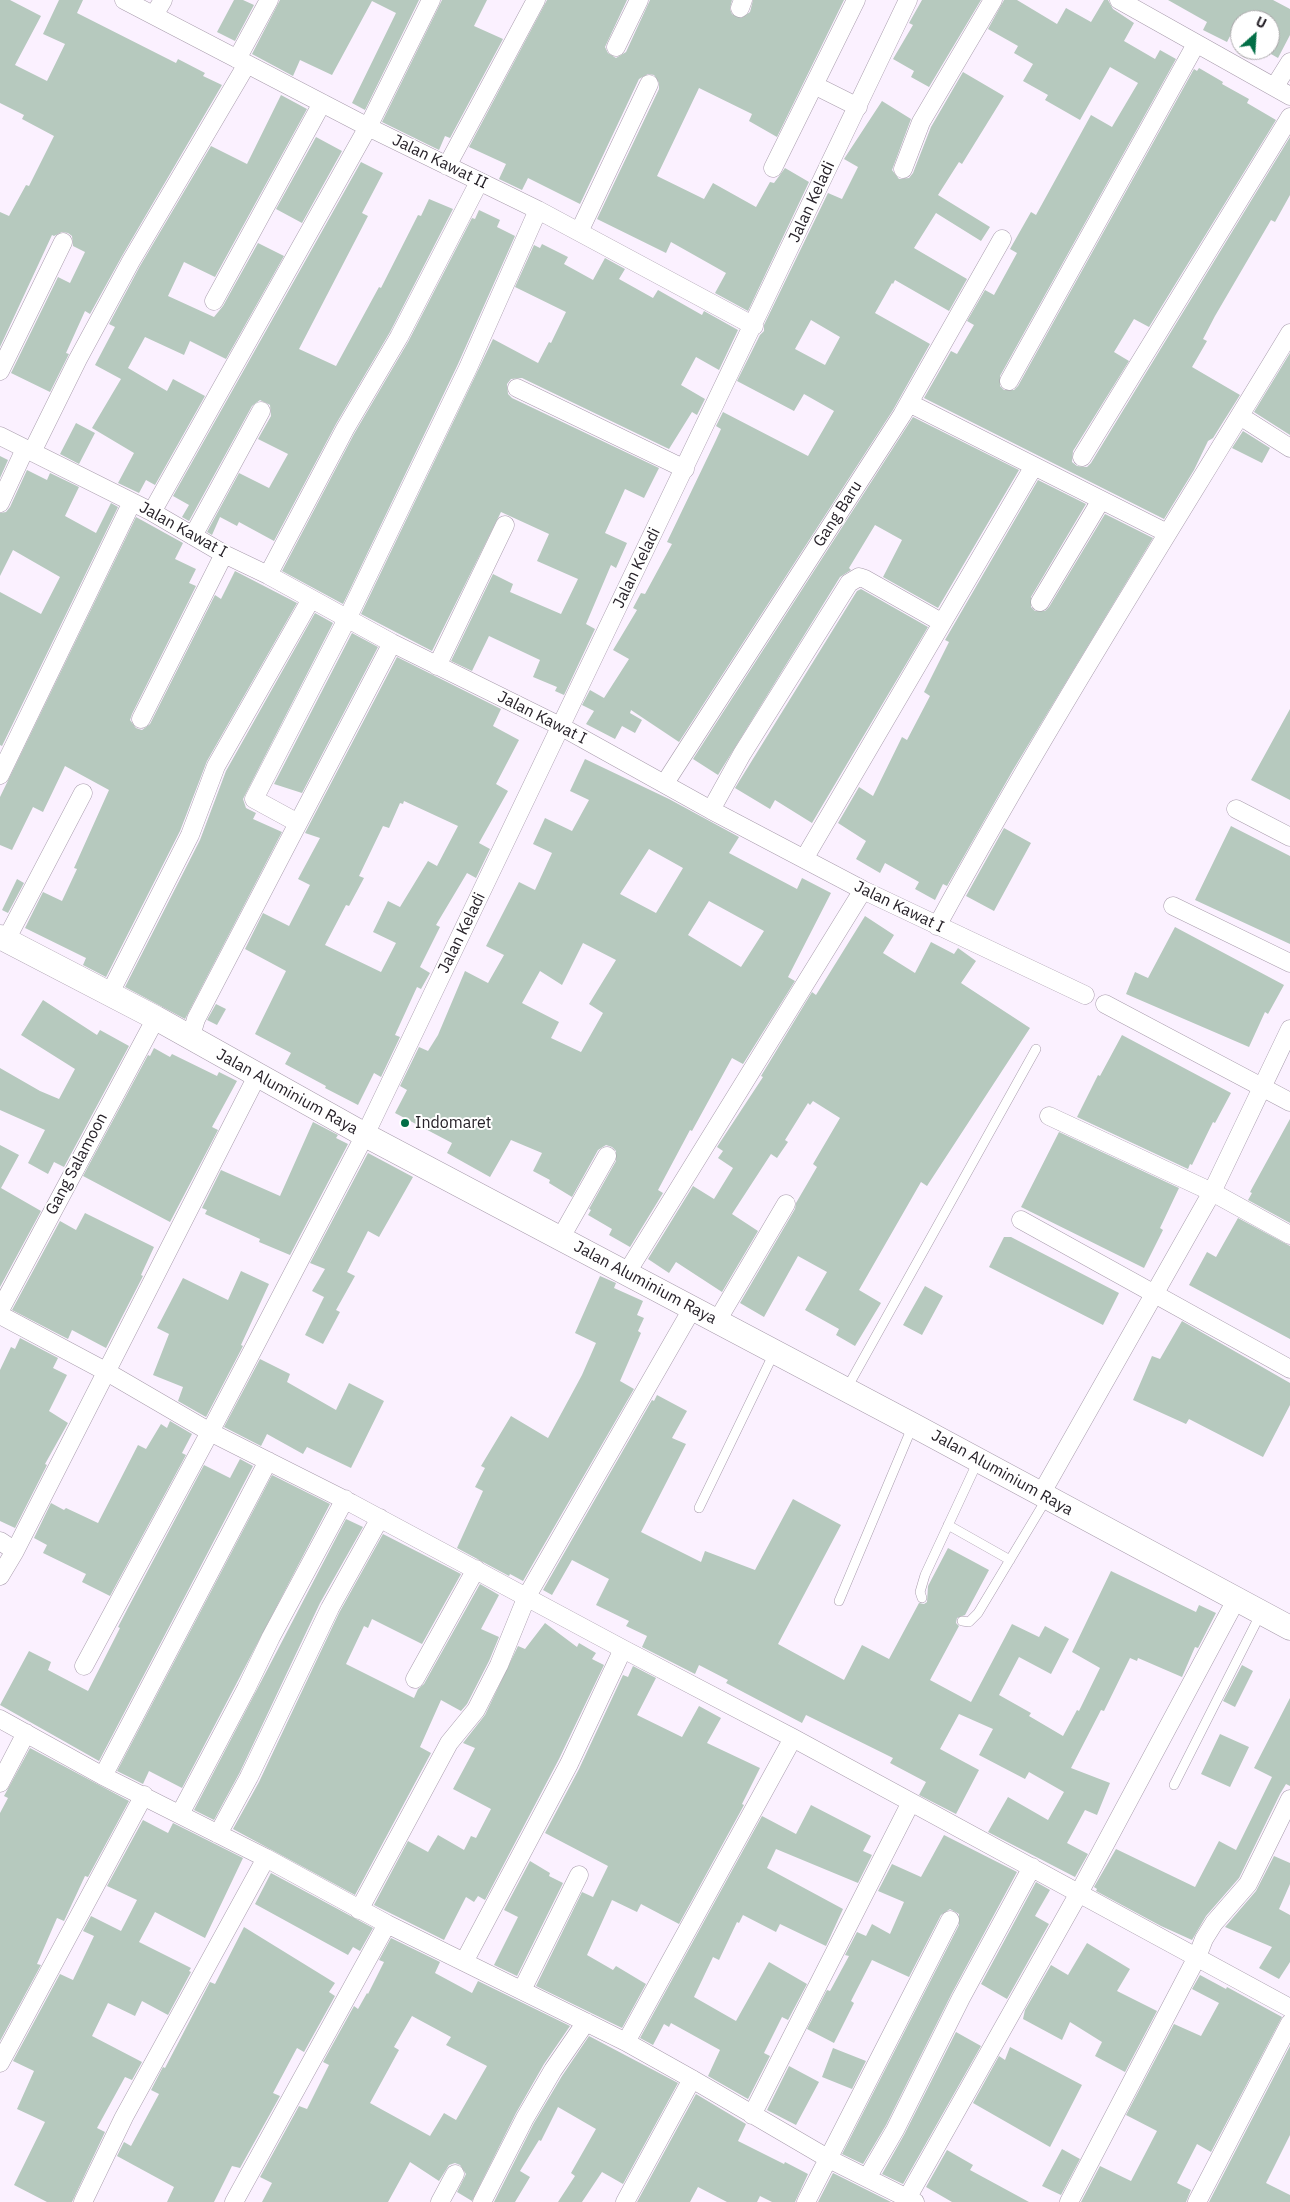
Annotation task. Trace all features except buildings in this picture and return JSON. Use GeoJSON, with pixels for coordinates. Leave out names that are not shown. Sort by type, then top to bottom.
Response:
{"type":"FeatureCollection","features":[{"type":"Feature","properties":{"kind":"main road","name":"Jalan Aluminium Raya"},"geometry":{"type":"LineString","coordinates":[[3,939],[156,1018],[190,1039],[365,1135],[692,1309],[775,1351],[1290,1628]]}},
{"type":"Feature","properties":{"kind":"street","name":"Jalan Kawat II"},"geometry":{"type":"LineString","coordinates":[[124,0],[158,8],[242,62],[368,127],[538,210],[754,326]]}},
{"type":"Feature","properties":{"kind":"street"},"geometry":{"type":"LineString","coordinates":[[0,503],[131,261],[242,62],[269,0]]}},
{"type":"Feature","properties":{"kind":"street"},"geometry":{"type":"LineString","coordinates":[[152,512],[368,127],[431,0]]}},
{"type":"Feature","properties":{"kind":"street"},"geometry":{"type":"LineString","coordinates":[[448,166],[536,0]]}},
{"type":"Feature","properties":{"kind":"street"},"geometry":{"type":"LineString","coordinates":[[616,47],[639,0]]}},
{"type":"Feature","properties":{"kind":"street"},"geometry":{"type":"LineString","coordinates":[[773,168],[856,0]]}},
{"type":"Feature","properties":{"kind":"street"},"geometry":{"type":"LineString","coordinates":[[903,169],[921,122],[993,0]]}},
{"type":"Feature","properties":{"kind":"street"},"geometry":{"type":"LineString","coordinates":[[1119,0],[1290,96]]}},
{"type":"Feature","properties":{"kind":"street","name":"Jalan Keladi"},"geometry":{"type":"LineString","coordinates":[[84,1666],[210,1432],[365,1135],[754,326],[858,107],[904,2]]}},
{"type":"Feature","properties":{"kind":"street"},"geometry":{"type":"LineString","coordinates":[[1009,381],[1196,44]]}},
{"type":"Feature","properties":{"kind":"street"},"geometry":{"type":"LineString","coordinates":[[1275,86],[1290,62]]}},
{"type":"Feature","properties":{"kind":"street"},"geometry":{"type":"LineString","coordinates":[[579,232],[649,84]]}},
{"type":"Feature","properties":{"kind":"street"},"geometry":{"type":"LineString","coordinates":[[814,85],[858,107]]}},
{"type":"Feature","properties":{"kind":"street"},"geometry":{"type":"LineString","coordinates":[[214,301],[322,103]]}},
{"type":"Feature","properties":{"kind":"street"},"geometry":{"type":"LineString","coordinates":[[1082,457],[1290,117]]}},
{"type":"Feature","properties":{"kind":"street"},"geometry":{"type":"LineString","coordinates":[[268,575],[345,429],[400,337],[480,182]]}},
{"type":"Feature","properties":{"kind":"street"},"geometry":{"type":"LineString","coordinates":[[298,823],[254,799],[348,617],[468,368],[538,210]]}},
{"type":"Feature","properties":{"kind":"street","name":"Gang Baru"},"geometry":{"type":"LineString","coordinates":[[665,783],[909,403],[1002,239]]}},
{"type":"Feature","properties":{"kind":"street"},"geometry":{"type":"LineString","coordinates":[[0,371],[63,242]]}},
{"type":"Feature","properties":{"kind":"street"},"geometry":{"type":"LineString","coordinates":[[936,926],[994,820],[1166,533],[1290,333]]}},
{"type":"Feature","properties":{"kind":"street"},"geometry":{"type":"LineString","coordinates":[[517,388],[685,469]]}},
{"type":"Feature","properties":{"kind":"street"},"geometry":{"type":"LineString","coordinates":[[909,403],[1166,533]]}},
{"type":"Feature","properties":{"kind":"street"},"geometry":{"type":"LineString","coordinates":[[193,536],[261,411]]}},
{"type":"Feature","properties":{"kind":"street"},"geometry":{"type":"LineString","coordinates":[[1240,416],[1290,448]]}},
{"type":"Feature","properties":{"kind":"street","name":"Jalan Kawat I"},"geometry":{"type":"LineString","coordinates":[[0,436],[152,512],[224,554],[348,617],[437,666],[560,726],[711,810],[863,890],[1085,995]]}},
{"type":"Feature","properties":{"kind":"street"},"geometry":{"type":"LineString","coordinates":[[804,859],[1034,466]]}},
{"type":"Feature","properties":{"kind":"street"},"geometry":{"type":"LineString","coordinates":[[1040,602],[1101,500]]}},
{"type":"Feature","properties":{"kind":"street"},"geometry":{"type":"LineString","coordinates":[[0,775],[132,502]]}},
{"type":"Feature","properties":{"kind":"street"},"geometry":{"type":"LineString","coordinates":[[437,666],[505,525]]}},
{"type":"Feature","properties":{"kind":"street"},"geometry":{"type":"LineString","coordinates":[[141,719],[224,554]]}},
{"type":"Feature","properties":{"kind":"street"},"geometry":{"type":"LineString","coordinates":[[711,810],[742,754],[849,583],[859,577],[865,579],[941,622]]}},
{"type":"Feature","properties":{"kind":"street"},"geometry":{"type":"LineString","coordinates":[[109,995],[190,835],[216,766],[311,599]]}},
{"type":"Feature","properties":{"kind":"street"},"geometry":{"type":"LineString","coordinates":[[190,1039],[196,1019],[392,642]]}},
{"type":"Feature","properties":{"kind":"street"},"geometry":{"type":"LineString","coordinates":[[3,939],[83,793]]}},
{"type":"Feature","properties":{"kind":"street"},"geometry":{"type":"LineString","coordinates":[[1236,808],[1290,837]]}},
{"type":"Feature","properties":{"kind":"street"},"geometry":{"type":"LineString","coordinates":[[626,1274],[863,890]]}},
{"type":"Feature","properties":{"kind":"street"},"geometry":{"type":"LineString","coordinates":[[1173,906],[1290,963]]}},
{"type":"Feature","properties":{"kind":"street"},"geometry":{"type":"LineString","coordinates":[[1105,1004],[1290,1102]]}},
{"type":"Feature","properties":{"kind":"street","name":"Gang Salamoon"},"geometry":{"type":"LineString","coordinates":[[0,1310],[156,1018]]}},
{"type":"Feature","properties":{"kind":"street"},"geometry":{"type":"LineString","coordinates":[[1044,1496],[1212,1192],[1290,1029]]}},
{"type":"Feature","properties":{"kind":"street"},"geometry":{"type":"LineString","coordinates":[[0,1576],[15,1551],[257,1076]]}},
{"type":"Feature","properties":{"kind":"street"},"geometry":{"type":"LineString","coordinates":[[1049,1116],[1212,1192],[1290,1235]]}},
{"type":"Feature","properties":{"kind":"street"},"geometry":{"type":"LineString","coordinates":[[560,1239],[608,1156]]}},
{"type":"Feature","properties":{"kind":"street"},"geometry":{"type":"LineString","coordinates":[[716,1321],[786,1204]]}},
{"type":"Feature","properties":{"kind":"street"},"geometry":{"type":"LineString","coordinates":[[1021,1220],[1290,1369]]}},
{"type":"Feature","properties":{"kind":"street"},"geometry":{"type":"LineString","coordinates":[[359,1910],[450,1743],[476,1710],[499,1664],[527,1596],[692,1309]]}},
{"type":"Feature","properties":{"kind":"street"},"geometry":{"type":"LineString","coordinates":[[0,1315],[107,1372],[210,1432],[344,1499],[794,1738],[1290,2008]]}},
{"type":"Feature","properties":{"kind":"street"},"geometry":{"type":"LineString","coordinates":[[103,1776],[268,1461]]}},
{"type":"Feature","properties":{"kind":"street"},"geometry":{"type":"LineString","coordinates":[[180,1814],[344,1499]]}},
{"type":"Feature","properties":{"kind":"street"},"geometry":{"type":"LineString","coordinates":[[218,1834],[249,1777],[330,1608],[380,1518]]}},
{"type":"Feature","properties":{"kind":"street"},"geometry":{"type":"LineString","coordinates":[[0,1541],[15,1551]]}},
{"type":"Feature","properties":{"kind":"street"},"geometry":{"type":"LineString","coordinates":[[415,1679],[476,1569]]}},
{"type":"Feature","properties":{"kind":"street"},"geometry":{"type":"LineString","coordinates":[[0,1719],[103,1776],[266,1858],[359,1910],[626,2042],[692,2078],[829,2159],[909,2201],[1079,1892],[1236,1600]]}},
{"type":"Feature","properties":{"kind":"street"},"geometry":{"type":"LineString","coordinates":[[464,1962],[569,1764],[624,1649]]}},
{"type":"Feature","properties":{"kind":"street"},"geometry":{"type":"LineString","coordinates":[[0,1783],[26,1733]]}},
{"type":"Feature","properties":{"kind":"street"},"geometry":{"type":"LineString","coordinates":[[626,2042],[794,1738]]}},
{"type":"Feature","properties":{"kind":"street"},"geometry":{"type":"LineString","coordinates":[[0,2063],[144,1795]]}},
{"type":"Feature","properties":{"kind":"street"},"geometry":{"type":"LineString","coordinates":[[1069,2202],[1197,1958],[1204,1939],[1214,1924],[1248,1884],[1290,1799]]}},
{"type":"Feature","properties":{"kind":"street"},"geometry":{"type":"LineString","coordinates":[[752,2115],[911,1802]]}},
{"type":"Feature","properties":{"kind":"street"},"geometry":{"type":"LineString","coordinates":[[82,2202],[124,2117],[266,1858]]}},
{"type":"Feature","properties":{"kind":"street"},"geometry":{"type":"LineString","coordinates":[[867,2178],[1032,1867]]}},
{"type":"Feature","properties":{"kind":"street"},"geometry":{"type":"LineString","coordinates":[[522,1990],[579,1874]]}},
{"type":"Feature","properties":{"kind":"street"},"geometry":{"type":"LineString","coordinates":[[806,2202],[950,1920]]}},
{"type":"Feature","properties":{"kind":"street"},"geometry":{"type":"LineString","coordinates":[[234,2202],[387,1924]]}},
{"type":"Feature","properties":{"kind":"street"},"geometry":{"type":"LineString","coordinates":[[482,2202],[544,2086],[586,2022]]}},
{"type":"Feature","properties":{"kind":"street"},"geometry":{"type":"LineString","coordinates":[[1197,2202],[1290,2023]]}},
{"type":"Feature","properties":{"kind":"street"},"geometry":{"type":"LineString","coordinates":[[625,2202],[692,2078]]}},
{"type":"Feature","properties":{"kind":"street"},"geometry":{"type":"LineString","coordinates":[[440,2202],[455,2174]]}},
{"type":"Feature","properties":{"kind":"lane"},"geometry":{"type":"LineString","coordinates":[[845,1390],[1036,1049]]}},
{"type":"Feature","properties":{"kind":"lane"},"geometry":{"type":"LineString","coordinates":[[699,1508],[775,1351]]}},
{"type":"Feature","properties":{"kind":"lane"},"geometry":{"type":"LineString","coordinates":[[839,1601],[913,1425]]}},
{"type":"Feature","properties":{"kind":"lane"},"geometry":{"type":"LineString","coordinates":[[922,1598],[920,1592],[925,1575],[978,1461]]}},
{"type":"Feature","properties":{"kind":"lane"},"geometry":{"type":"LineString","coordinates":[[962,1621],[972,1620],[1010,1560],[1044,1496]]}},
{"type":"Feature","properties":{"kind":"lane"},"geometry":{"type":"LineString","coordinates":[[948,1525],[1010,1560]]}},
{"type":"Feature","properties":{"kind":"lane"},"geometry":{"type":"LineString","coordinates":[[1174,1785],[1261,1613]]}},
{"type":"Feature","properties":{"kind":"place","name":"Indomaret"},"geometry":{"type":"Point","coordinates":[405,1123]}}]}
